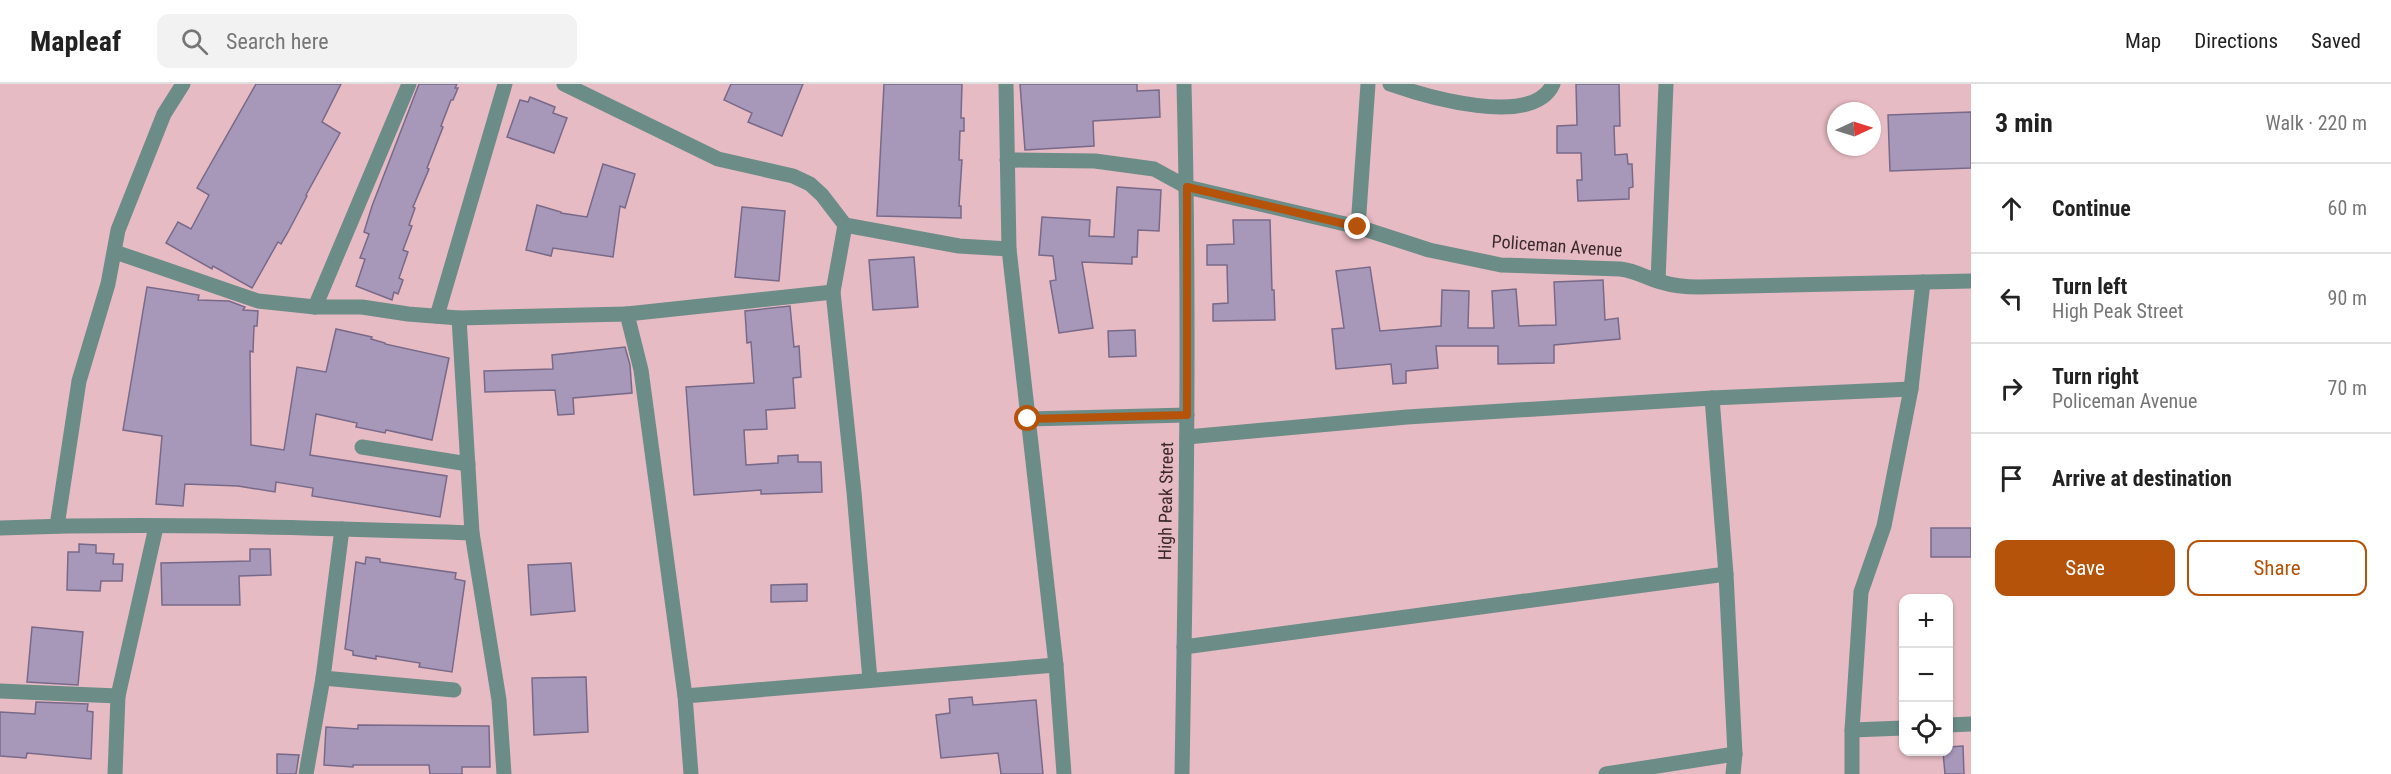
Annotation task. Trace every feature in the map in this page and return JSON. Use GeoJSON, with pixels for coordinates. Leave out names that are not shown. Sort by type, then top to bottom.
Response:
{"type":"FeatureCollection","features":[{"type":"Feature","properties":{"kind":"street"},"geometry":{"type":"LineString","coordinates":[[57,526],[79,381],[115,252],[118,230],[164,114],[183,84]]}},
{"type":"Feature","properties":{"kind":"street"},"geometry":{"type":"LineString","coordinates":[[315,308],[408,84]]}},
{"type":"Feature","properties":{"kind":"street"},"geometry":{"type":"LineString","coordinates":[[437,316],[505,84]]}},
{"type":"Feature","properties":{"kind":"street"},"geometry":{"type":"LineString","coordinates":[[564,84],[718,159],[793,176],[810,184],[822,195],[845,225],[948,244],[1009,249]]}},
{"type":"Feature","properties":{"kind":"street"},"geometry":{"type":"LineString","coordinates":[[1006,84],[1009,249],[1056,666],[1064,774]]}},
{"type":"Feature","properties":{"kind":"street","name":"High Peak Street"},"geometry":{"type":"LineString","coordinates":[[1182,774],[1187,415],[1187,187],[1184,84]]}},
{"type":"Feature","properties":{"kind":"street"},"geometry":{"type":"LineString","coordinates":[[1358,227],[1368,84]]}},
{"type":"Feature","properties":{"kind":"street"},"geometry":{"type":"LineString","coordinates":[[1390,84],[1432,98],[1507,109],[1536,100],[1552,88],[1553,84]]}},
{"type":"Feature","properties":{"kind":"street"},"geometry":{"type":"LineString","coordinates":[[1658,281],[1666,84]]}},
{"type":"Feature","properties":{"kind":"street","name":"Policeman Avenue"},"geometry":{"type":"LineString","coordinates":[[1007,160],[1095,161],[1154,169],[1187,187],[1358,227],[1429,250],[1501,264],[1620,269],[1638,272],[1658,281],[1678,286],[1700,287],[1971,281]]}},
{"type":"Feature","properties":{"kind":"street"},"geometry":{"type":"LineString","coordinates":[[845,225],[833,292],[854,492],[870,680]]}},
{"type":"Feature","properties":{"kind":"street"},"geometry":{"type":"LineString","coordinates":[[115,252],[258,301],[315,308],[362,308],[459,318],[627,314],[833,292]]}},
{"type":"Feature","properties":{"kind":"street"},"geometry":{"type":"LineString","coordinates":[[1852,774],[1852,730],[1861,592],[1884,526],[1911,390],[1923,282]]}},
{"type":"Feature","properties":{"kind":"street"},"geometry":{"type":"LineString","coordinates":[[627,314],[640,370],[685,696],[691,774]]}},
{"type":"Feature","properties":{"kind":"street"},"geometry":{"type":"LineString","coordinates":[[459,318],[472,533],[499,700],[504,774]]}},
{"type":"Feature","properties":{"kind":"street"},"geometry":{"type":"LineString","coordinates":[[1186,437],[1407,417],[1712,398],[1911,390]]}},
{"type":"Feature","properties":{"kind":"street"},"geometry":{"type":"LineString","coordinates":[[1712,398],[1726,574],[1735,754],[1733,774]]}},
{"type":"Feature","properties":{"kind":"street"},"geometry":{"type":"LineString","coordinates":[[1028,419],[1187,415]]}},
{"type":"Feature","properties":{"kind":"street"},"geometry":{"type":"LineString","coordinates":[[362,447],[468,464]]}},
{"type":"Feature","properties":{"kind":"street"},"geometry":{"type":"LineString","coordinates":[[115,774],[118,696],[156,526]]}},
{"type":"Feature","properties":{"kind":"street"},"geometry":{"type":"LineString","coordinates":[[0,528],[156,526],[472,533]]}},
{"type":"Feature","properties":{"kind":"street"},"geometry":{"type":"LineString","coordinates":[[306,774],[323,678],[342,529]]}},
{"type":"Feature","properties":{"kind":"street"},"geometry":{"type":"LineString","coordinates":[[1184,647],[1726,574]]}},
{"type":"Feature","properties":{"kind":"street"},"geometry":{"type":"LineString","coordinates":[[685,696],[1056,666]]}},
{"type":"Feature","properties":{"kind":"street"},"geometry":{"type":"LineString","coordinates":[[323,678],[454,690]]}},
{"type":"Feature","properties":{"kind":"street"},"geometry":{"type":"LineString","coordinates":[[0,691],[118,696]]}},
{"type":"Feature","properties":{"kind":"street"},"geometry":{"type":"LineString","coordinates":[[1953,725],[1971,724]]}},
{"type":"Feature","properties":{"kind":"street"},"geometry":{"type":"LineString","coordinates":[[1852,730],[1899,728]]}},
{"type":"Feature","properties":{"kind":"street"},"geometry":{"type":"LineString","coordinates":[[1606,774],[1735,754]]}},
{"type":"Feature","properties":{"kind":"building"},"geometry":{"type":"Polygon","coordinates":[[[256,84],[341,84],[322,122],[340,133],[288,232],[281,244],[278,242],[252,288],[166,243],[178,222],[191,229],[209,195],[197,188],[256,84]]]}},
{"type":"Feature","properties":{"kind":"building"},"geometry":{"type":"Polygon","coordinates":[[[419,84],[457,84],[455,88],[458,88],[441,126],[443,127],[427,168],[429,169],[413,207],[415,208],[409,225],[412,226],[403,250],[408,252],[399,278],[403,280],[398,294],[394,292],[392,300],[356,286],[365,259],[360,258],[369,234],[364,232],[372,206],[419,84]]]}},
{"type":"Feature","properties":{"kind":"building"},"geometry":{"type":"Polygon","coordinates":[[[731,84],[803,84],[782,136],[748,122],[752,113],[724,100],[731,84]]]}},
{"type":"Feature","properties":{"kind":"building"},"geometry":{"type":"Polygon","coordinates":[[[884,84],[962,84],[961,118],[964,118],[964,131],[960,131],[959,160],[962,160],[959,206],[961,206],[961,218],[877,216],[884,84]]]}},
{"type":"Feature","properties":{"kind":"building"},"geometry":{"type":"Polygon","coordinates":[[[1020,84],[1137,84],[1137,91],[1159,90],[1160,117],[1093,121],[1094,146],[1025,150],[1020,84]]]}},
{"type":"Feature","properties":{"kind":"building"},"geometry":{"type":"Polygon","coordinates":[[[1576,84],[1619,84],[1620,126],[1614,126],[1615,155],[1627,154],[1628,164],[1632,164],[1633,187],[1629,188],[1629,199],[1578,201],[1577,180],[1582,180],[1581,153],[1557,153],[1557,126],[1577,125],[1576,84]]]}},
{"type":"Feature","properties":{"kind":"building"},"geometry":{"type":"Polygon","coordinates":[[[530,97],[555,107],[553,113],[567,118],[554,153],[507,137],[520,100],[528,102],[530,97]]]}},
{"type":"Feature","properties":{"kind":"building"},"geometry":{"type":"Polygon","coordinates":[[[1971,112],[1971,168],[1890,171],[1888,115],[1971,112]]]}},
{"type":"Feature","properties":{"kind":"building"},"geometry":{"type":"Polygon","coordinates":[[[603,164],[635,174],[625,208],[620,206],[613,257],[553,248],[551,256],[526,250],[537,205],[561,213],[587,217],[603,164]]]}},
{"type":"Feature","properties":{"kind":"building"},"geometry":{"type":"Polygon","coordinates":[[[1117,187],[1161,190],[1159,231],[1138,230],[1137,257],[1132,257],[1132,264],[1082,262],[1093,328],[1059,333],[1050,281],[1056,280],[1053,256],[1039,255],[1042,217],[1090,220],[1089,236],[1114,237],[1117,187]]]}},
{"type":"Feature","properties":{"kind":"building"},"geometry":{"type":"Polygon","coordinates":[[[742,207],[785,211],[779,281],[735,277],[742,207]]]}},
{"type":"Feature","properties":{"kind":"building"},"geometry":{"type":"Polygon","coordinates":[[[1233,220],[1270,220],[1275,320],[1213,321],[1213,304],[1228,303],[1227,265],[1207,265],[1207,245],[1234,244],[1233,220]]]}},
{"type":"Feature","properties":{"kind":"building"},"geometry":{"type":"Polygon","coordinates":[[[914,257],[918,307],[873,310],[869,260],[914,257]]]}},
{"type":"Feature","properties":{"kind":"building"},"geometry":{"type":"Polygon","coordinates":[[[1370,267],[1380,331],[1441,326],[1442,290],[1469,291],[1468,328],[1494,328],[1492,291],[1516,289],[1519,326],[1556,325],[1554,282],[1603,280],[1605,320],[1618,318],[1620,339],[1554,345],[1554,363],[1498,364],[1498,346],[1436,346],[1438,368],[1406,371],[1406,383],[1393,384],[1391,364],[1336,369],[1332,329],[1344,328],[1336,271],[1370,267]]]}},
{"type":"Feature","properties":{"kind":"building"},"geometry":{"type":"Polygon","coordinates":[[[147,287],[199,295],[198,300],[229,301],[245,307],[243,310],[258,311],[257,326],[254,326],[253,352],[250,351],[251,445],[284,450],[297,367],[326,372],[336,329],[372,337],[371,339],[385,344],[449,358],[432,440],[386,430],[385,433],[356,427],[357,423],[316,414],[310,455],[447,476],[440,517],[312,496],[313,488],[276,482],[275,492],[238,486],[185,484],[183,506],[156,504],[162,436],[123,430],[147,287]]]}},
{"type":"Feature","properties":{"kind":"building"},"geometry":{"type":"Polygon","coordinates":[[[790,306],[794,347],[799,346],[801,377],[793,378],[795,408],[766,410],[767,429],[744,430],[746,465],[778,463],[778,456],[798,455],[798,462],[821,462],[822,492],[761,494],[761,490],[694,495],[686,387],[754,383],[751,342],[747,343],[745,311],[790,306]]]}},
{"type":"Feature","properties":{"kind":"building"},"geometry":{"type":"Polygon","coordinates":[[[1135,330],[1136,356],[1109,357],[1108,331],[1135,330]]]}},
{"type":"Feature","properties":{"kind":"building"},"geometry":{"type":"Polygon","coordinates":[[[625,347],[630,365],[632,393],[573,398],[574,414],[558,415],[555,390],[485,392],[484,371],[553,369],[552,355],[625,347]]]}},
{"type":"Feature","properties":{"kind":"building"},"geometry":{"type":"Polygon","coordinates":[[[1931,528],[1971,528],[1971,557],[1931,557],[1931,528]]]}},
{"type":"Feature","properties":{"kind":"building"},"geometry":{"type":"Polygon","coordinates":[[[79,544],[96,545],[96,553],[114,554],[113,564],[123,564],[122,581],[101,581],[100,591],[67,590],[68,552],[79,552],[79,544]]]}},
{"type":"Feature","properties":{"kind":"building"},"geometry":{"type":"Polygon","coordinates":[[[250,549],[270,549],[271,575],[239,576],[240,605],[162,605],[161,563],[250,561],[250,549]]]}},
{"type":"Feature","properties":{"kind":"building"},"geometry":{"type":"Polygon","coordinates":[[[366,557],[380,559],[380,562],[456,573],[455,579],[465,581],[452,672],[419,667],[420,663],[353,655],[353,651],[345,649],[356,562],[365,564],[366,557]]]}},
{"type":"Feature","properties":{"kind":"building"},"geometry":{"type":"Polygon","coordinates":[[[571,563],[575,611],[531,615],[528,565],[571,563]]]}},
{"type":"Feature","properties":{"kind":"building"},"geometry":{"type":"Polygon","coordinates":[[[807,584],[807,601],[771,602],[771,585],[807,584]]]}},
{"type":"Feature","properties":{"kind":"building"},"geometry":{"type":"Polygon","coordinates":[[[32,627],[83,632],[78,685],[27,682],[32,627]]]}},
{"type":"Feature","properties":{"kind":"building"},"geometry":{"type":"Polygon","coordinates":[[[586,677],[588,732],[534,735],[532,678],[586,677]]]}},
{"type":"Feature","properties":{"kind":"building"},"geometry":{"type":"Polygon","coordinates":[[[972,697],[973,705],[1036,700],[1043,774],[1001,774],[998,753],[941,758],[936,715],[950,713],[949,699],[972,697]]]}},
{"type":"Feature","properties":{"kind":"building"},"geometry":{"type":"Polygon","coordinates":[[[36,702],[88,704],[87,711],[93,712],[91,759],[27,753],[26,758],[0,756],[0,712],[35,714],[36,702]]]}},
{"type":"Feature","properties":{"kind":"building"},"geometry":{"type":"Polygon","coordinates":[[[358,725],[489,726],[490,767],[462,767],[462,774],[430,774],[429,765],[353,765],[353,767],[324,765],[326,727],[358,729],[358,725]]]}},
{"type":"Feature","properties":{"kind":"building"},"geometry":{"type":"Polygon","coordinates":[[[1963,746],[1964,774],[1945,774],[1943,756],[1953,756],[1953,747],[1963,746]]]}},
{"type":"Feature","properties":{"kind":"building"},"geometry":{"type":"Polygon","coordinates":[[[277,754],[299,755],[296,774],[277,774],[277,754]]]}},
{"type":"Feature","properties":{"kind":"route"},"geometry":{"type":"LineString","coordinates":[[1028,419],[1187,415],[1187,187],[1358,227]]}}]}
